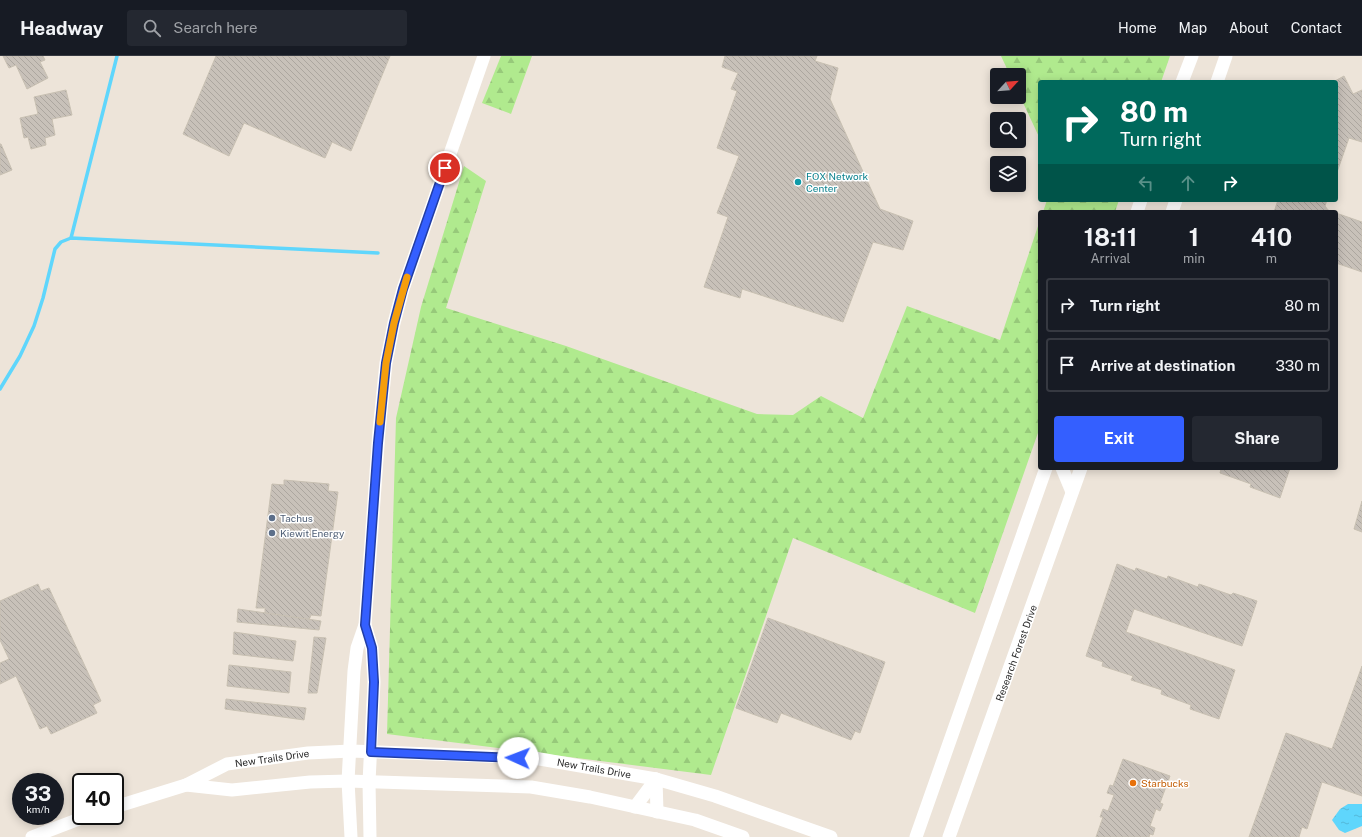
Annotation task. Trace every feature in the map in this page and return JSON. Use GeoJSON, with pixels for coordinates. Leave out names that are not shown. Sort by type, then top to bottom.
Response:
{"type":"FeatureCollection","features":[{"type":"Feature","properties":{"kind":"street"},"geometry":{"type":"LineString","coordinates":[[351,837],[348,781],[351,751],[354,671],[357,648],[365,625],[386,363],[403,289],[484,56]]}},
{"type":"Feature","properties":{"kind":"street"},"geometry":{"type":"LineString","coordinates":[[1183,80],[1192,56]]}},
{"type":"Feature","properties":{"kind":"street"},"geometry":{"type":"LineString","coordinates":[[1218,80],[1226,56]]}},
{"type":"Feature","properties":{"kind":"street"},"geometry":{"type":"LineString","coordinates":[[916,837],[1045,470]]}},
{"type":"Feature","properties":{"kind":"street"},"geometry":{"type":"LineString","coordinates":[[1063,470],[1072,492]]}},
{"type":"Feature","properties":{"kind":"street","name":"Research Forest Drive"},"geometry":{"type":"LineString","coordinates":[[949,837],[1080,470]]}},
{"type":"Feature","properties":{"kind":"street"},"geometry":{"type":"LineString","coordinates":[[365,625],[372,648],[374,676],[369,782],[370,837]]}},
{"type":"Feature","properties":{"kind":"street","name":"New Trails Drive"},"geometry":{"type":"LineString","coordinates":[[124,804],[186,785],[227,764],[308,753],[351,751],[534,758],[656,779],[715,796],[831,837]]}},
{"type":"Feature","properties":{"kind":"street"},"geometry":{"type":"LineString","coordinates":[[636,807],[656,779]]}},
{"type":"Feature","properties":{"kind":"street"},"geometry":{"type":"LineString","coordinates":[[656,779],[657,812]]}},
{"type":"Feature","properties":{"kind":"street","name":"New Trails Drive"},"geometry":{"type":"LineString","coordinates":[[186,785],[232,790],[310,782],[348,781],[531,787],[590,797],[695,820],[743,837]]}},
{"type":"Feature","properties":{"kind":"street"},"geometry":{"type":"LineString","coordinates":[[32,837],[72,822]]}},
{"type":"Feature","properties":{"kind":"green space"},"geometry":{"type":"Polygon","coordinates":[[[501,56],[532,56],[511,114],[482,103],[501,56]]]}},
{"type":"Feature","properties":{"kind":"green space"},"geometry":{"type":"Polygon","coordinates":[[[1001,56],[1170,56],[1162,80],[1038,80],[1038,135],[1024,104],[1026,104],[1026,68],[1007,68],[1001,56]]]}},
{"type":"Feature","properties":{"kind":"green space"},"geometry":{"type":"Polygon","coordinates":[[[464,166],[486,181],[446,308],[566,346],[757,414],[793,415],[821,396],[863,418],[907,306],[1000,340],[1038,226],[1038,433],[975,613],[793,538],[711,775],[387,734],[396,418],[421,307],[464,166]]]}},
{"type":"Feature","properties":{"kind":"green space"},"geometry":{"type":"Polygon","coordinates":[[[1046,202],[1118,202],[1116,210],[1044,210],[1046,202]]]}},
{"type":"Feature","properties":{"kind":"water"},"geometry":{"type":"Polygon","coordinates":[[[1348,804],[1362,804],[1362,826],[1345,833],[1339,830],[1332,820],[1340,809],[1348,804]]]}},
{"type":"Feature","properties":{"kind":"building"},"geometry":{"type":"Polygon","coordinates":[[[3,56],[43,56],[45,60],[40,62],[48,78],[27,89],[16,65],[9,68],[3,56]]]}},
{"type":"Feature","properties":{"kind":"building"},"geometry":{"type":"Polygon","coordinates":[[[216,56],[390,56],[351,151],[332,142],[325,158],[244,123],[229,156],[183,134],[216,56]]]}},
{"type":"Feature","properties":{"kind":"building","name":"FOX Network Center"},"geometry":{"type":"Polygon","coordinates":[[[725,56],[817,56],[815,61],[838,68],[830,99],[880,209],[913,221],[903,250],[873,242],[843,322],[742,289],[740,298],[704,287],[728,217],[717,213],[739,156],[717,148],[737,91],[731,89],[738,73],[722,67],[725,56]]]}},
{"type":"Feature","properties":{"kind":"building"},"geometry":{"type":"Polygon","coordinates":[[[1344,76],[1353,94],[1362,90],[1362,142],[1349,138],[1338,169],[1338,80],[1337,80],[1344,76]]]}},
{"type":"Feature","properties":{"kind":"building"},"geometry":{"type":"Polygon","coordinates":[[[66,90],[72,115],[52,119],[55,135],[45,138],[46,145],[31,149],[28,137],[24,138],[20,118],[38,114],[34,97],[66,90]]]}},
{"type":"Feature","properties":{"kind":"building"},"geometry":{"type":"Polygon","coordinates":[[[0,144],[12,170],[0,175],[0,144]]]}},
{"type":"Feature","properties":{"kind":"building"},"geometry":{"type":"Polygon","coordinates":[[[1277,202],[1326,202],[1325,206],[1328,210],[1275,210],[1277,202]]]}},
{"type":"Feature","properties":{"kind":"building"},"geometry":{"type":"Polygon","coordinates":[[[1338,214],[1362,222],[1362,272],[1338,264],[1338,214]]]}},
{"type":"Feature","properties":{"kind":"building"},"geometry":{"type":"Polygon","coordinates":[[[1221,470],[1289,470],[1280,498],[1250,487],[1251,484],[1220,473],[1221,470]]]}},
{"type":"Feature","properties":{"kind":"building"},"geometry":{"type":"Polygon","coordinates":[[[284,480],[329,484],[328,491],[338,492],[321,616],[311,615],[309,620],[265,614],[265,608],[256,608],[272,484],[284,485],[284,480]]]}},
{"type":"Feature","properties":{"kind":"building"},"geometry":{"type":"Polygon","coordinates":[[[1362,501],[1362,532],[1354,529],[1362,501]]]}},
{"type":"Feature","properties":{"kind":"building"},"geometry":{"type":"Polygon","coordinates":[[[1117,564],[1135,571],[1136,568],[1167,579],[1168,576],[1198,587],[1199,584],[1231,595],[1233,593],[1257,601],[1242,646],[1134,609],[1126,632],[1235,670],[1219,719],[1190,709],[1191,705],[1161,694],[1162,690],[1131,680],[1133,676],[1102,666],[1103,662],[1086,656],[1117,564]]]}},
{"type":"Feature","properties":{"kind":"building"},"geometry":{"type":"Polygon","coordinates":[[[38,584],[41,591],[49,588],[101,701],[93,705],[97,713],[51,734],[47,726],[40,729],[16,676],[0,684],[0,663],[9,659],[0,640],[0,601],[38,584]]]}},
{"type":"Feature","properties":{"kind":"building"},"geometry":{"type":"Polygon","coordinates":[[[238,609],[321,621],[319,630],[237,622],[238,609]]]}},
{"type":"Feature","properties":{"kind":"building"},"geometry":{"type":"Polygon","coordinates":[[[768,618],[885,662],[860,733],[855,731],[851,740],[781,713],[777,723],[736,708],[768,618]]]}},
{"type":"Feature","properties":{"kind":"building"},"geometry":{"type":"Polygon","coordinates":[[[234,632],[296,641],[293,661],[233,654],[234,632]]]}},
{"type":"Feature","properties":{"kind":"building"},"geometry":{"type":"Polygon","coordinates":[[[314,637],[326,638],[317,693],[308,693],[314,637]]]}},
{"type":"Feature","properties":{"kind":"building"},"geometry":{"type":"Polygon","coordinates":[[[229,665],[291,672],[289,693],[227,686],[229,665]]]}},
{"type":"Feature","properties":{"kind":"building"},"geometry":{"type":"Polygon","coordinates":[[[1362,666],[1362,796],[1322,782],[1307,829],[1302,827],[1299,837],[1249,837],[1286,733],[1332,749],[1362,666]]]}},
{"type":"Feature","properties":{"kind":"building"},"geometry":{"type":"Polygon","coordinates":[[[226,699],[306,708],[304,720],[225,709],[226,699]]]}},
{"type":"Feature","properties":{"kind":"building"},"geometry":{"type":"Polygon","coordinates":[[[1123,759],[1170,776],[1160,803],[1163,804],[1160,811],[1156,809],[1150,826],[1155,828],[1153,835],[1150,834],[1149,837],[1096,837],[1103,817],[1100,817],[1103,809],[1108,811],[1114,795],[1107,793],[1110,785],[1113,786],[1123,759]]]}},
{"type":"Feature","properties":{"kind":"waterway"},"geometry":{"type":"LineString","coordinates":[[71,238],[117,56]]}},
{"type":"Feature","properties":{"kind":"waterway"},"geometry":{"type":"LineString","coordinates":[[0,389],[20,356],[34,326],[43,298],[55,249],[61,242],[71,238],[378,253]]}},
{"type":"Feature","properties":{"kind":"slow traffic"},"geometry":{"type":"LineString","coordinates":[[380,422],[386,363],[394,323],[407,277]]}},
{"type":"Feature","properties":{"kind":"place","name":"FOX Network Center"},"geometry":{"type":"Point","coordinates":[798,182]}},
{"type":"Feature","properties":{"kind":"place","name":"Tachus"},"geometry":{"type":"Point","coordinates":[272,518]}},
{"type":"Feature","properties":{"kind":"place","name":"Kiewit Energy"},"geometry":{"type":"Point","coordinates":[272,533]}},
{"type":"Feature","properties":{"kind":"place","name":"Starbucks"},"geometry":{"type":"Point","coordinates":[1133,783]}},
{"type":"Feature","properties":{"kind":"route"},"geometry":{"type":"LineString","coordinates":[[445,168],[403,289],[386,363],[378,443],[365,625],[372,648],[374,682],[371,752],[518,758]]}}]}
